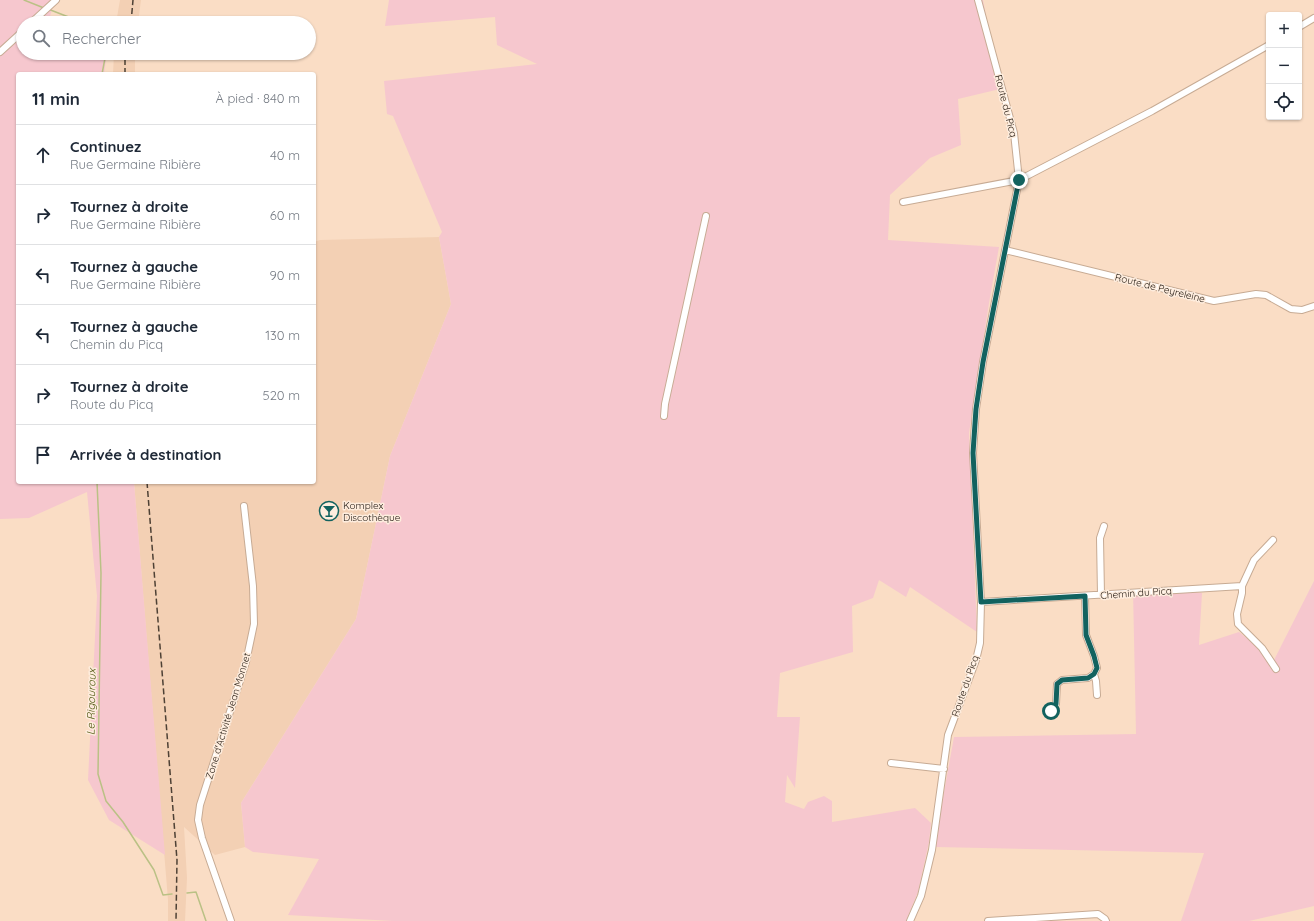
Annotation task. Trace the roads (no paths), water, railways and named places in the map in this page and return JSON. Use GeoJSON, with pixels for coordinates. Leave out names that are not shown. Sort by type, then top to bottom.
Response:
{"type":"FeatureCollection","features":[{"type":"Feature","properties":{"kind":"street"},"geometry":{"type":"LineString","coordinates":[[39,16],[56,0]]}},
{"type":"Feature","properties":{"kind":"street","name":"Route du Picq"},"geometry":{"type":"LineString","coordinates":[[910,921],[921,896],[932,850],[948,735],[976,660],[980,643],[981,602],[973,453],[974,430],[983,362],[1019,180],[1014,133],[978,0]]}},
{"type":"Feature","properties":{"kind":"street"},"geometry":{"type":"LineString","coordinates":[[1302,26],[1314,18]]}},
{"type":"Feature","properties":{"kind":"street"},"geometry":{"type":"LineString","coordinates":[[0,52],[16,37]]}},
{"type":"Feature","properties":{"kind":"street"},"geometry":{"type":"LineString","coordinates":[[902,202],[1019,180],[1152,111],[1266,47]]}},
{"type":"Feature","properties":{"kind":"street"},"geometry":{"type":"LineString","coordinates":[[664,416],[664,404],[706,216]]}},
{"type":"Feature","properties":{"kind":"street","name":"Route de Peyreleine"},"geometry":{"type":"LineString","coordinates":[[1005,250],[1214,301],[1256,294],[1266,295],[1291,309],[1302,310],[1314,306]]}},
{"type":"Feature","properties":{"kind":"street","name":"Zone d'Activité Jean Monnet"},"geometry":{"type":"LineString","coordinates":[[231,921],[202,838],[198,820],[200,805],[246,662],[254,624],[253,586],[244,506]]}},
{"type":"Feature","properties":{"kind":"street"},"geometry":{"type":"LineString","coordinates":[[1101,595],[1100,538],[1104,526]]}},
{"type":"Feature","properties":{"kind":"street"},"geometry":{"type":"LineString","coordinates":[[1273,540],[1254,560],[1242,586],[1242,593],[1237,614],[1238,624],[1262,648],[1276,669]]}},
{"type":"Feature","properties":{"kind":"street","name":"Chemin du Picq"},"geometry":{"type":"LineString","coordinates":[[981,602],[1242,586]]}},
{"type":"Feature","properties":{"kind":"street"},"geometry":{"type":"LineString","coordinates":[[1051,711],[1056,704],[1057,684],[1062,680],[1088,678],[1094,674],[1097,668],[1086,635],[1085,596]]}},
{"type":"Feature","properties":{"kind":"street"},"geometry":{"type":"LineString","coordinates":[[1094,674],[1097,694]]}},
{"type":"Feature","properties":{"kind":"street"},"geometry":{"type":"LineString","coordinates":[[891,763],[944,769]]}},
{"type":"Feature","properties":{"kind":"street"},"geometry":{"type":"LineString","coordinates":[[989,921],[1039,919],[1098,914],[1106,921]]}},
{"type":"Feature","properties":{"kind":"waterway","name":"Le Rigouroux"},"geometry":{"type":"LineString","coordinates":[[24,0],[44,8]]}},
{"type":"Feature","properties":{"kind":"waterway","name":"Le Rigouroux"},"geometry":{"type":"LineString","coordinates":[[48,9],[66,16]]}},
{"type":"Feature","properties":{"kind":"waterway","name":"Le Rigouroux"},"geometry":{"type":"LineString","coordinates":[[102,72],[105,60]]}},
{"type":"Feature","properties":{"kind":"waterway","name":"Le Rigouroux"},"geometry":{"type":"LineString","coordinates":[[97,484],[101,573],[98,774],[106,801],[123,822],[154,870],[163,895],[172,894]]}},
{"type":"Feature","properties":{"kind":"waterway","name":"Le Rigouroux"},"geometry":{"type":"LineString","coordinates":[[187,893],[196,892],[206,921]]}},
{"type":"Feature","properties":{"kind":"railway"},"geometry":{"type":"LineString","coordinates":[[132,16],[133,0]]}},
{"type":"Feature","properties":{"kind":"railway"},"geometry":{"type":"LineString","coordinates":[[125,60],[125,72]]}},
{"type":"Feature","properties":{"kind":"railway"},"geometry":{"type":"LineString","coordinates":[[147,484],[177,860],[176,921]]}},
{"type":"Feature","properties":{"kind":"place","name":"Komplex Discothèque"},"geometry":{"type":"Point","coordinates":[329,511]}}]}
